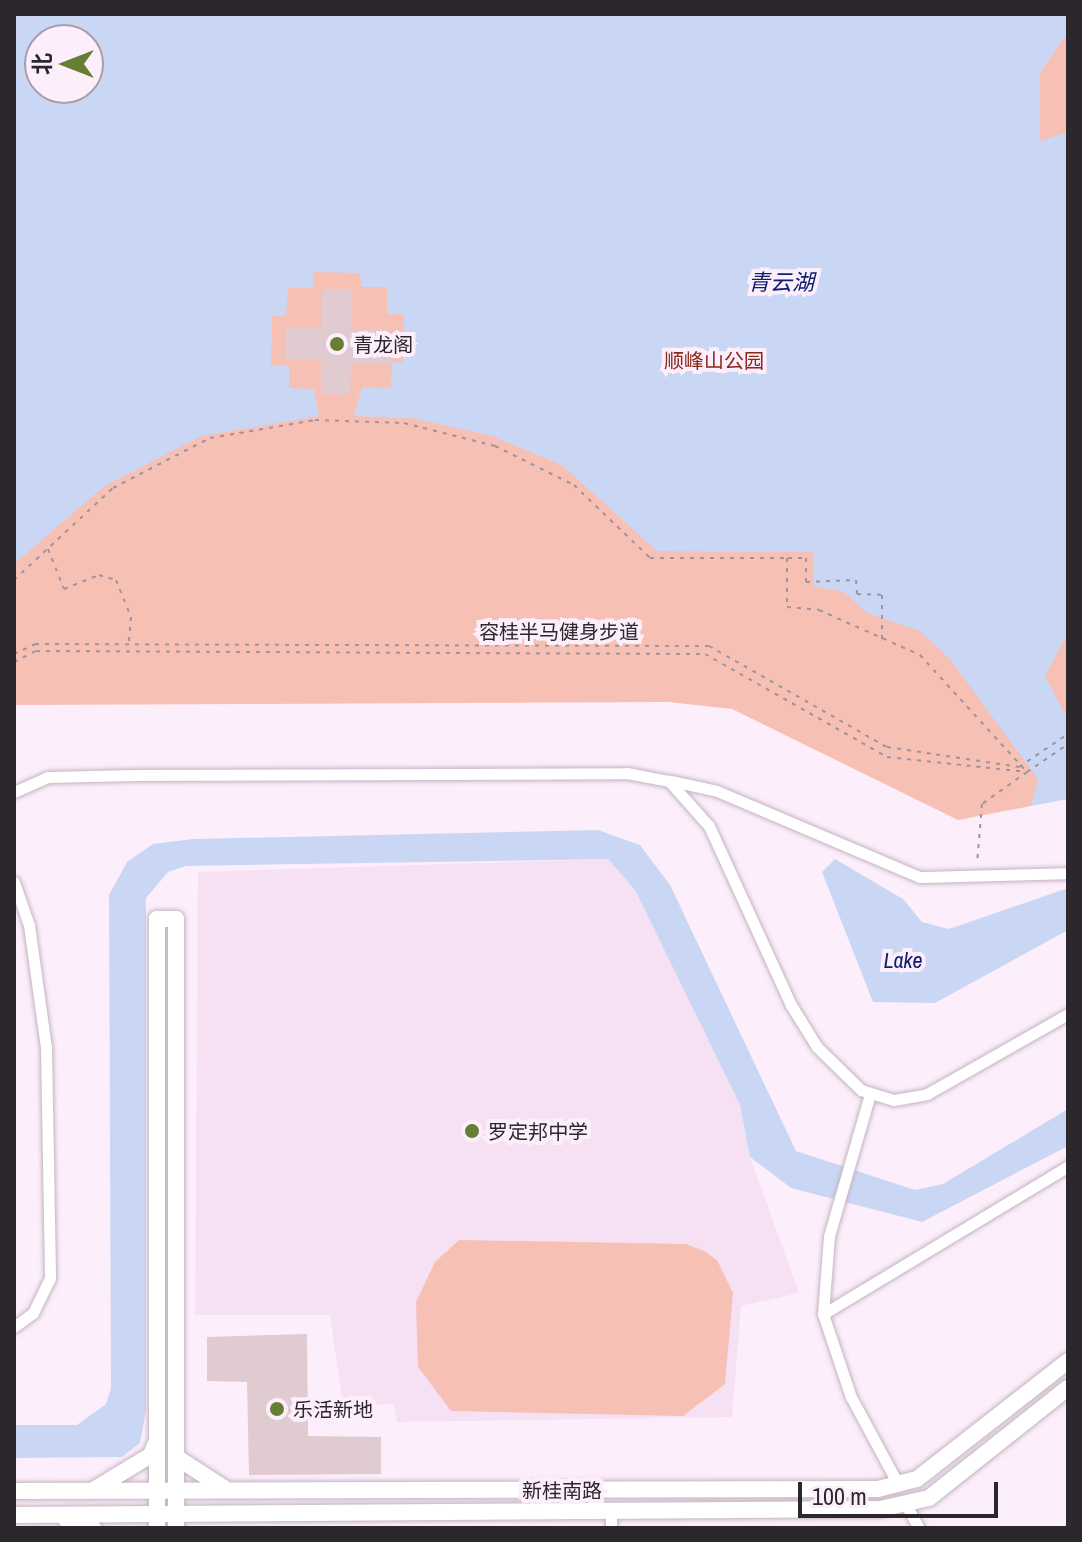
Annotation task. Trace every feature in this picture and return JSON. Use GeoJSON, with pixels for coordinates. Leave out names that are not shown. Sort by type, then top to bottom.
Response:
{"type":"FeatureCollection","features":[{"type":"Feature","properties":{"kind":"main road"},"geometry":{"type":"LineString","coordinates":[[157,1521],[157,919],[176,919],[176,1521]]}},
{"type":"Feature","properties":{"kind":"main road","name":"新桂南路"},"geometry":{"type":"LineString","coordinates":[[14,1491],[898,1484],[961,1449],[1068,1361]]}},
{"type":"Feature","properties":{"kind":"main road","name":"新桂南路"},"geometry":{"type":"LineString","coordinates":[[20,1515],[157,1521],[246,1514],[346,1520],[611,1520],[905,1503],[929,1498],[1068,1388]]}},
{"type":"Feature","properties":{"kind":"main road"},"geometry":{"type":"LineString","coordinates":[[64,1491],[98,1489],[151,1455],[156,1440]]}},
{"type":"Feature","properties":{"kind":"main road"},"geometry":{"type":"LineString","coordinates":[[176,1457],[219,1487],[250,1491]]}},
{"type":"Feature","properties":{"kind":"main road"},"geometry":{"type":"LineString","coordinates":[[216,1528],[246,1514]]}},
{"type":"Feature","properties":{"kind":"main road"},"geometry":{"type":"LineString","coordinates":[[20,1515],[93,1528]]}},
{"type":"Feature","properties":{"kind":"street"},"geometry":{"type":"LineString","coordinates":[[14,792],[48,777],[627,773],[717,791],[920,877],[975,881],[1068,873]]}},
{"type":"Feature","properties":{"kind":"street"},"geometry":{"type":"LineString","coordinates":[[669,781],[709,826],[817,1047],[870,1094],[894,1100],[927,1094],[1068,1014]]}},
{"type":"Feature","properties":{"kind":"street"},"geometry":{"type":"LineString","coordinates":[[14,882],[29,925],[46,1047],[50,1278],[33,1313],[14,1327]]}},
{"type":"Feature","properties":{"kind":"street"},"geometry":{"type":"LineString","coordinates":[[870,1094],[836,1207],[823,1314],[851,1397],[898,1484]]}},
{"type":"Feature","properties":{"kind":"street"},"geometry":{"type":"LineString","coordinates":[[823,1314],[1068,1166]]}},
{"type":"Feature","properties":{"kind":"street"},"geometry":{"type":"LineString","coordinates":[[905,1503],[919,1528]]}},
{"type":"Feature","properties":{"kind":"path"},"geometry":{"type":"LineString","coordinates":[[14,580],[113,488],[210,438],[315,420],[404,423],[495,446],[574,485],[650,558],[806,558],[806,582],[856,580],[857,594],[882,595],[882,641]]}},
{"type":"Feature","properties":{"kind":"path"},"geometry":{"type":"LineString","coordinates":[[48,547],[64,589],[99,575],[116,580],[131,617],[129,644]]}},
{"type":"Feature","properties":{"kind":"path"},"geometry":{"type":"LineString","coordinates":[[787,558],[787,607],[819,610],[882,641],[920,655],[1019,767],[1027,772]]}},
{"type":"Feature","properties":{"kind":"path","name":"容桂半马健身步道"},"geometry":{"type":"LineString","coordinates":[[14,654],[35,644],[709,646],[887,747],[1019,767]]}},
{"type":"Feature","properties":{"kind":"path"},"geometry":{"type":"LineString","coordinates":[[14,662],[36,651],[705,654],[887,757],[1027,772]]}},
{"type":"Feature","properties":{"kind":"path"},"geometry":{"type":"LineString","coordinates":[[1019,767],[1068,734]]}},
{"type":"Feature","properties":{"kind":"path"},"geometry":{"type":"LineString","coordinates":[[975,881],[982,804],[1068,744]]}},
{"type":"Feature","properties":{"kind":"shaded area","name":"罗定邦中学"},"geometry":{"type":"Polygon","coordinates":[[[608,859],[635,890],[740,1105],[750,1157],[799,1293],[741,1306],[732,1417],[397,1422],[394,1404],[343,1406],[330,1315],[195,1315],[198,872],[608,859]]]}},
{"type":"Feature","properties":{"kind":"green space","name":"青云湖"},"geometry":{"type":"Polygon","coordinates":[[[14,14],[1068,14],[1068,773],[1031,806],[958,820],[732,709],[668,702],[14,705],[14,14]]]}},
{"type":"Feature","properties":{"kind":"green space"},"geometry":{"type":"Polygon","coordinates":[[[459,1240],[686,1244],[704,1251],[717,1260],[733,1293],[725,1384],[683,1416],[451,1411],[418,1367],[416,1302],[435,1262],[459,1240]]]}},
{"type":"Feature","properties":{"kind":"water","name":"青云湖"},"geometry":{"type":"Polygon","coordinates":[[[14,14],[1068,14],[1068,32],[1040,73],[1040,141],[1068,132],[1068,633],[1045,676],[1068,720],[1068,799],[1031,806],[1038,779],[950,659],[920,631],[867,613],[844,592],[814,586],[813,552],[657,551],[562,465],[492,436],[412,418],[354,416],[362,387],[391,388],[392,362],[403,362],[404,314],[387,314],[387,287],[361,287],[360,273],[314,272],[313,288],[288,288],[286,315],[272,316],[271,365],[289,365],[289,388],[314,389],[319,416],[201,436],[103,487],[14,564],[14,14]]]}},
{"type":"Feature","properties":{"kind":"water"},"geometry":{"type":"Polygon","coordinates":[[[598,830],[640,845],[670,885],[796,1151],[915,1190],[943,1184],[1068,1109],[1068,1146],[922,1222],[791,1188],[750,1157],[740,1105],[635,890],[608,859],[186,866],[168,872],[146,898],[146,1410],[140,1443],[122,1457],[14,1458],[14,1425],[77,1425],[106,1404],[111,1388],[109,895],[127,862],[153,844],[193,839],[598,830]]]}},
{"type":"Feature","properties":{"kind":"water","name":"Lake"},"geometry":{"type":"Polygon","coordinates":[[[835,859],[903,899],[922,922],[949,929],[1068,888],[1068,930],[935,1003],[873,1002],[822,872],[835,859]]]}},
{"type":"Feature","properties":{"kind":"building","name":"青龙阁"},"geometry":{"type":"Polygon","coordinates":[[[322,289],[351,289],[351,329],[389,329],[389,364],[351,364],[350,394],[321,394],[321,360],[286,360],[286,328],[322,328],[322,289]]]}},
{"type":"Feature","properties":{"kind":"building","name":"乐活新地"},"geometry":{"type":"Polygon","coordinates":[[[307,1334],[308,1436],[381,1437],[381,1474],[249,1475],[247,1382],[207,1381],[207,1337],[307,1334]]]}},
{"type":"Feature","properties":{"kind":"place","name":"青龙阁"},"geometry":{"type":"Point","coordinates":[337,344]}},
{"type":"Feature","properties":{"kind":"place","name":"罗定邦中学"},"geometry":{"type":"Point","coordinates":[472,1131]}},
{"type":"Feature","properties":{"kind":"place","name":"乐活新地"},"geometry":{"type":"Point","coordinates":[277,1409]}},
{"type":"Feature","properties":{"kind":"park label","name":"顺峰山公园"},"geometry":{"type":"Point","coordinates":[714,360]}}]}
